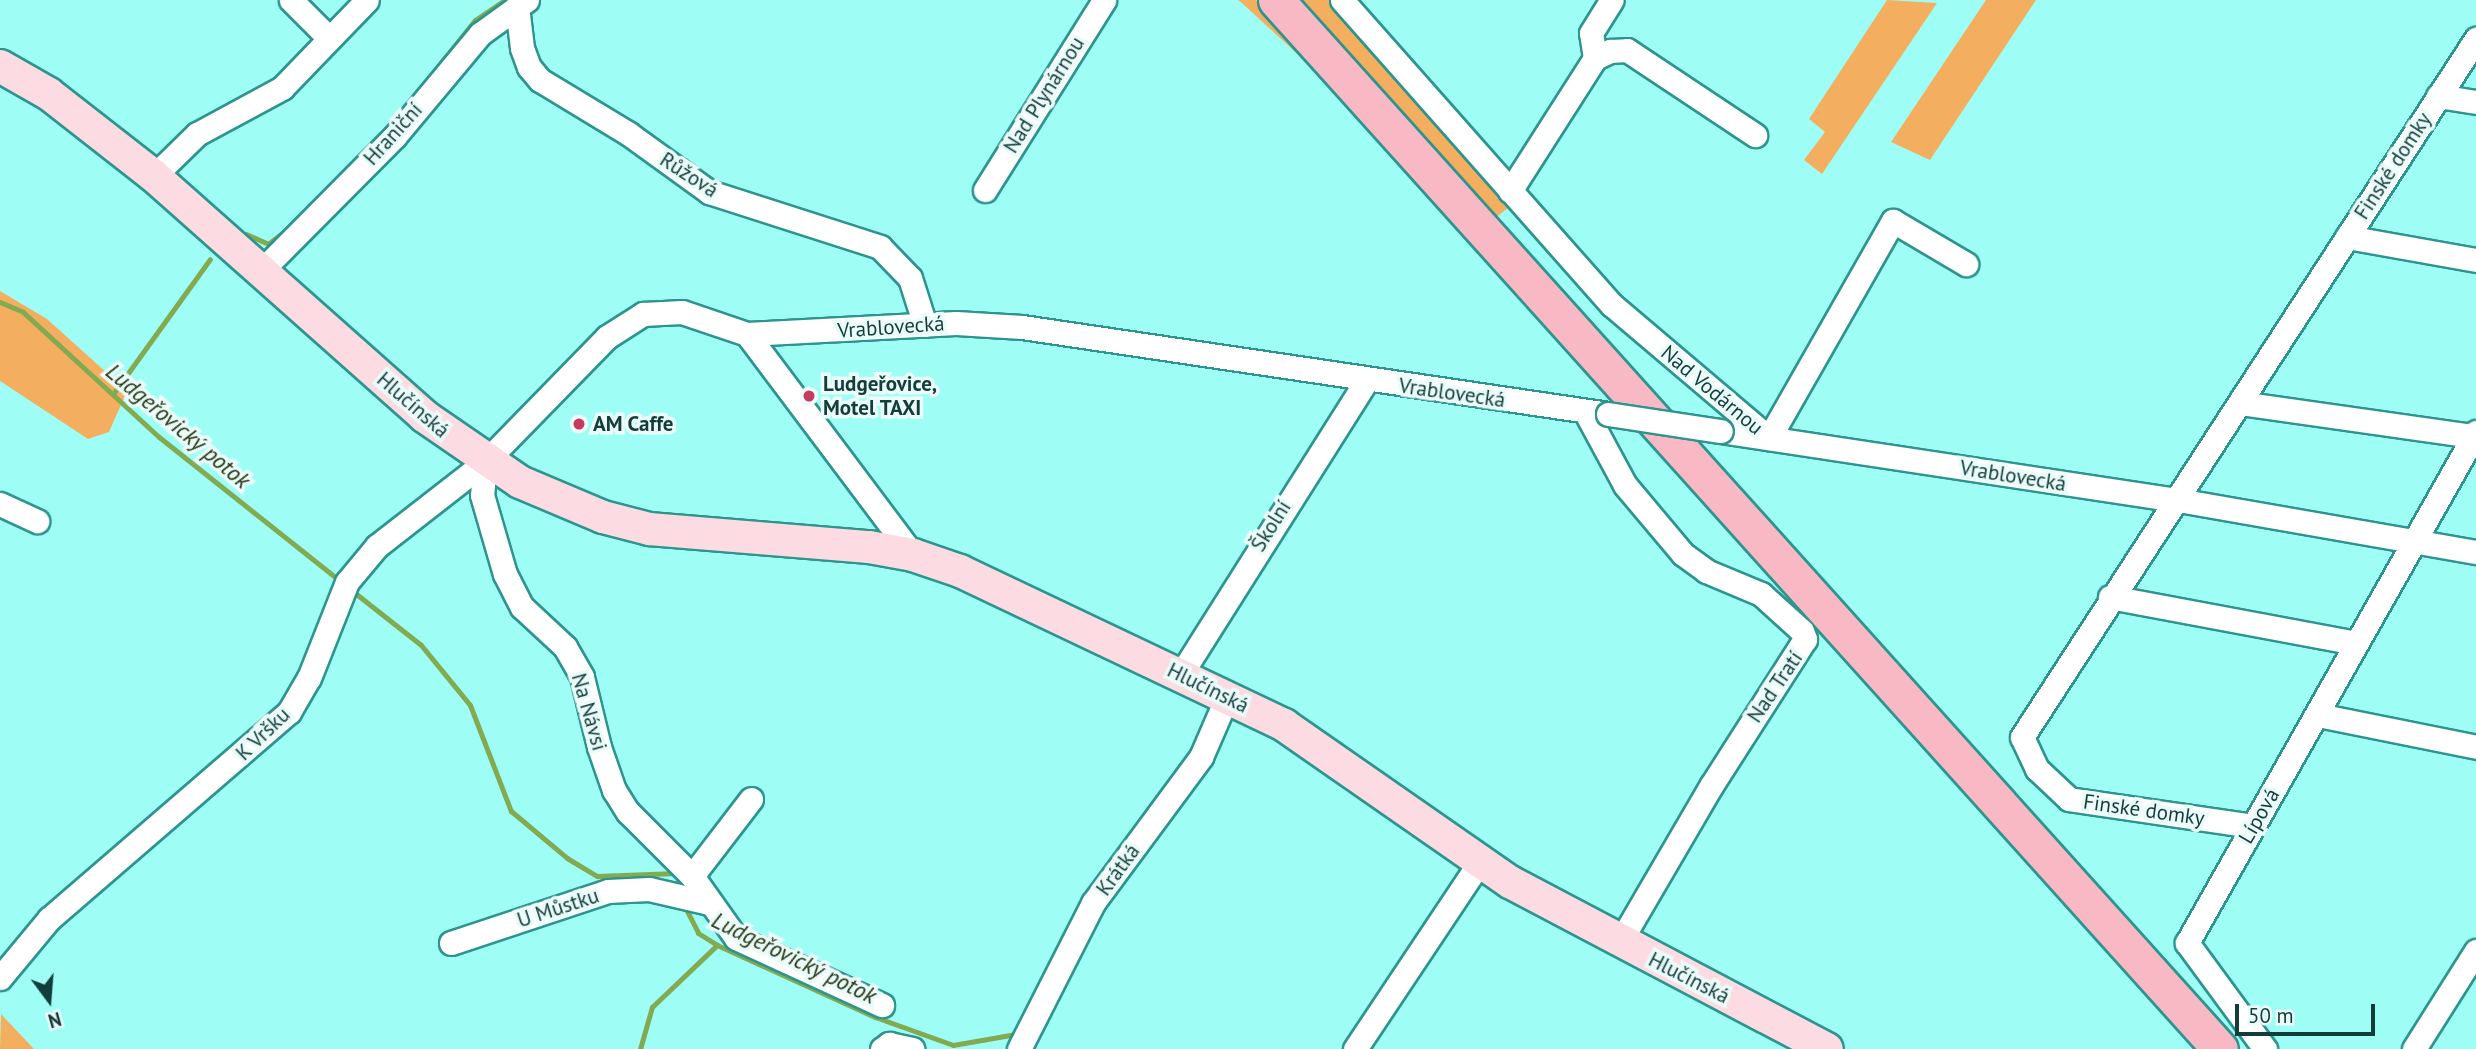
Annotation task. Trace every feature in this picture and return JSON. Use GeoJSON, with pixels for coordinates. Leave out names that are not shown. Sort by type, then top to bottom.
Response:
{"type":"FeatureCollection","features":[{"type":"Feature","properties":{"kind":"main road"},"geometry":{"type":"LineString","coordinates":[[1276,0],[2220,1049]]}},
{"type":"Feature","properties":{"kind":"street"},"geometry":{"type":"LineString","coordinates":[[291,0],[329,38]]}},
{"type":"Feature","properties":{"kind":"street"},"geometry":{"type":"LineString","coordinates":[[154,176],[197,134],[282,88],[367,0]]}},
{"type":"Feature","properties":{"kind":"street","name":"Nad Plynárnou"},"geometry":{"type":"LineString","coordinates":[[985,190],[1104,0]]}},
{"type":"Feature","properties":{"kind":"street","name":"Nad Vodárnou"},"geometry":{"type":"LineString","coordinates":[[1342,0],[1612,305],[1769,438],[1893,220],[1966,264]]}},
{"type":"Feature","properties":{"kind":"street"},"geometry":{"type":"LineString","coordinates":[[1595,58],[1591,33],[1612,0]]}},
{"type":"Feature","properties":{"kind":"street","name":"Hraniční"},"geometry":{"type":"LineString","coordinates":[[261,271],[395,136],[480,34],[522,3]]}},
{"type":"Feature","properties":{"kind":"street","name":"Růžová"},"geometry":{"type":"LineString","coordinates":[[522,3],[522,48],[529,67],[540,80],[629,134],[709,192],[880,247],[910,278],[925,325]]}},
{"type":"Feature","properties":{"kind":"street","name":"Finské domky"},"geometry":{"type":"LineString","coordinates":[[2253,826],[2069,799],[2037,769],[2022,737],[2110,597],[2178,500],[2476,39]]}},
{"type":"Feature","properties":{"kind":"street"},"geometry":{"type":"LineString","coordinates":[[1510,191],[1595,58],[1610,51],[1627,50],[1755,135]]}},
{"type":"Feature","properties":{"kind":"street","name":"Hlučínská"},"geometry":{"type":"LineString","coordinates":[[0,66],[49,93],[154,176],[424,416],[485,462],[559,502],[649,529],[913,555],[960,571],[1227,697],[1324,751],[1480,860],[1620,942],[1827,1049]]}},
{"type":"Feature","properties":{"kind":"street","name":"Finské domky"},"geometry":{"type":"LineString","coordinates":[[2438,96],[2476,102]]}},
{"type":"Feature","properties":{"kind":"street","name":"Finské domky"},"geometry":{"type":"LineString","coordinates":[[2347,237],[2476,260]]}},
{"type":"Feature","properties":{"kind":"street","name":"Vrablovecká"},"geometry":{"type":"LineString","coordinates":[[485,462],[607,337],[632,319],[662,311],[682,313],[747,334],[925,325],[1021,327],[1366,382],[1608,414],[2178,500],[2476,552]]}},
{"type":"Feature","properties":{"kind":"street"},"geometry":{"type":"LineString","coordinates":[[747,334],[913,555]]}},
{"type":"Feature","properties":{"kind":"street","name":"Školní"},"geometry":{"type":"LineString","coordinates":[[1181,674],[1366,382]]}},
{"type":"Feature","properties":{"kind":"street"},"geometry":{"type":"LineString","coordinates":[[2240,403],[2475,434],[2355,643],[2318,715],[2476,747]]}},
{"type":"Feature","properties":{"kind":"street","name":"Nad Tratí"},"geometry":{"type":"LineString","coordinates":[[1585,411],[1625,485],[1684,555],[1706,571],[1762,594],[1802,631],[1805,639],[1711,786],[1620,942]]}},
{"type":"Feature","properties":{"kind":"street","name":"Na Návsi"},"geometry":{"type":"LineString","coordinates":[[485,462],[482,495],[512,591],[531,617],[565,647],[582,677],[614,790],[628,812],[692,876],[693,901],[736,938],[883,1005]]}},
{"type":"Feature","properties":{"kind":"street","name":"K Vršku"},"geometry":{"type":"LineString","coordinates":[[0,978],[49,919],[289,712],[309,678],[347,582],[360,564],[485,462]]}},
{"type":"Feature","properties":{"kind":"street"},"geometry":{"type":"LineString","coordinates":[[0,504],[37,522]]}},
{"type":"Feature","properties":{"kind":"street"},"geometry":{"type":"LineString","coordinates":[[2110,597],[2355,643]]}},
{"type":"Feature","properties":{"kind":"street","name":"Krátká"},"geometry":{"type":"LineString","coordinates":[[1019,1049],[1087,913],[1201,757],[1227,697]]}},
{"type":"Feature","properties":{"kind":"street","name":"Lípová"},"geometry":{"type":"LineString","coordinates":[[2265,1049],[2187,943],[2318,715]]}},
{"type":"Feature","properties":{"kind":"street"},"geometry":{"type":"LineString","coordinates":[[692,876],[751,799]]}},
{"type":"Feature","properties":{"kind":"street"},"geometry":{"type":"LineString","coordinates":[[1355,1049],[1480,860]]}},
{"type":"Feature","properties":{"kind":"street","name":"U Můstku"},"geometry":{"type":"LineString","coordinates":[[451,943],[608,891],[649,889],[693,901]]}},
{"type":"Feature","properties":{"kind":"street"},"geometry":{"type":"LineString","coordinates":[[2414,1049],[2476,951]]}},
{"type":"Feature","properties":{"kind":"shaded area"},"geometry":{"type":"Polygon","coordinates":[[[1238,0],[1256,0],[1321,76],[1242,3],[1238,0]]]}},
{"type":"Feature","properties":{"kind":"shaded area"},"geometry":{"type":"Polygon","coordinates":[[[1299,0],[1332,0],[1512,205],[1495,218],[1299,0]]]}},
{"type":"Feature","properties":{"kind":"shaded area"},"geometry":{"type":"Polygon","coordinates":[[[1887,0],[1937,3],[1822,174],[1804,160],[1825,132],[1809,119],[1887,0]]]}},
{"type":"Feature","properties":{"kind":"shaded area"},"geometry":{"type":"Polygon","coordinates":[[[1986,0],[2036,0],[1930,160],[1891,142],[1986,0]]]}},
{"type":"Feature","properties":{"kind":"shaded area"},"geometry":{"type":"Polygon","coordinates":[[[0,291],[47,319],[127,391],[109,432],[88,439],[0,381],[0,291]]]}},
{"type":"Feature","properties":{"kind":"shaded area"},"geometry":{"type":"Polygon","coordinates":[[[1,1014],[34,1049],[0,1049],[1,1014]]]}},
{"type":"Feature","properties":{"kind":"waterway"},"geometry":{"type":"LineString","coordinates":[[414,96],[475,20],[505,0]]}},
{"type":"Feature","properties":{"kind":"waterway"},"geometry":{"type":"LineString","coordinates":[[246,234],[268,244],[292,225]]}},
{"type":"Feature","properties":{"kind":"waterway"},"geometry":{"type":"LineString","coordinates":[[113,394],[210,259]]}},
{"type":"Feature","properties":{"kind":"waterway","name":"Ludgeřovický potok"},"geometry":{"type":"LineString","coordinates":[[0,302],[23,312],[159,437],[335,577]]}},
{"type":"Feature","properties":{"kind":"waterway","name":"Ludgeřovický potok"},"geometry":{"type":"LineString","coordinates":[[355,593],[421,645],[470,705],[511,811],[567,858],[597,876],[677,873],[680,888]]}},
{"type":"Feature","properties":{"kind":"waterway","name":"Ludgeřovický potok"},"geometry":{"type":"LineString","coordinates":[[684,905],[698,933],[717,945],[875,1017],[953,1045],[1016,1034]]}},
{"type":"Feature","properties":{"kind":"waterway"},"geometry":{"type":"LineString","coordinates":[[640,1049],[652,1007],[717,945]]}},
{"type":"Feature","properties":{"kind":"place","name":"Ludgeřovice, Motel TAXI"},"geometry":{"type":"Point","coordinates":[809,396]}},
{"type":"Feature","properties":{"kind":"place","name":"AM Caffe"},"geometry":{"type":"Point","coordinates":[579,424]}}]}
